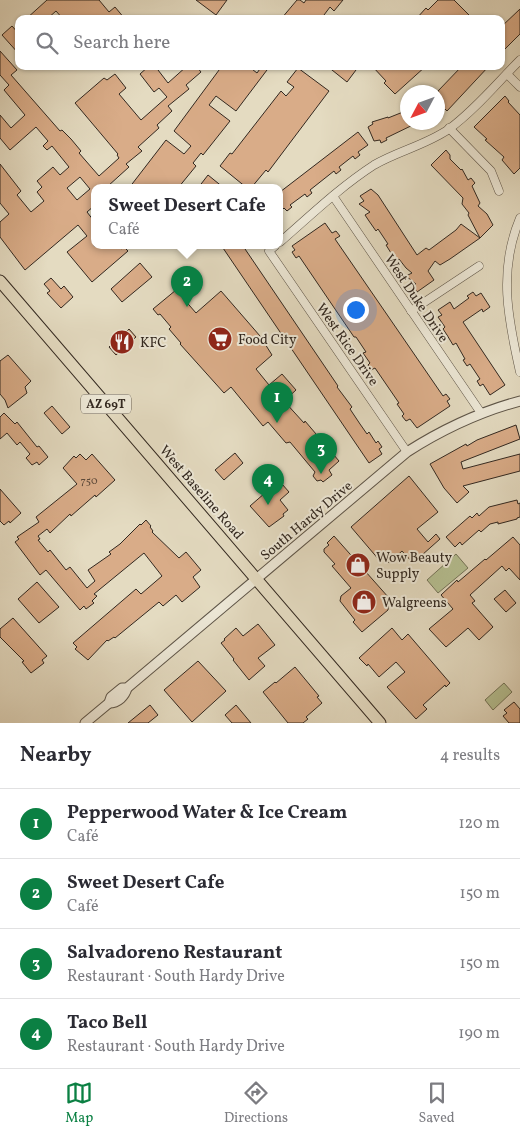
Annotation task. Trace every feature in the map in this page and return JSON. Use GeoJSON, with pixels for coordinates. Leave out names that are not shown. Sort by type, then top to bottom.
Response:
{"type":"FeatureCollection","features":[{"type":"Feature","properties":{"kind":"main road","name":"West Baseline Road"},"geometry":{"type":"LineString","coordinates":[[0,281],[380,723]]}},
{"type":"Feature","properties":{"kind":"street"},"geometry":{"type":"LineString","coordinates":[[283,239],[333,196],[374,166],[438,136],[461,120],[520,60]]}},
{"type":"Feature","properties":{"kind":"street"},"geometry":{"type":"LineString","coordinates":[[507,74],[520,87]]}},
{"type":"Feature","properties":{"kind":"street"},"geometry":{"type":"LineString","coordinates":[[449,128],[491,171],[499,191]]}},
{"type":"Feature","properties":{"kind":"street","name":"West Duke Drive"},"geometry":{"type":"LineString","coordinates":[[333,196],[480,413]]}},
{"type":"Feature","properties":{"kind":"street"},"geometry":{"type":"LineString","coordinates":[[520,218],[507,268],[506,294],[509,325],[520,372]]}},
{"type":"Feature","properties":{"kind":"street","name":"West Rice Drive"},"geometry":{"type":"LineString","coordinates":[[273,249],[407,452]]}},
{"type":"Feature","properties":{"kind":"street"},"geometry":{"type":"LineString","coordinates":[[411,311],[478,266]]}},
{"type":"Feature","properties":{"kind":"street","name":"South Hardy Drive"},"geometry":{"type":"LineString","coordinates":[[85,723],[109,703],[115,703],[126,694],[127,688],[407,452],[449,427],[480,413],[520,401]]}},
{"type":"Feature","properties":{"kind":"green space"},"geometry":{"type":"Polygon","coordinates":[[[456,554],[468,568],[438,593],[427,580],[456,554]]]}},
{"type":"Feature","properties":{"kind":"green space"},"geometry":{"type":"Polygon","coordinates":[[[504,683],[512,692],[493,710],[485,700],[504,683]]]}},
{"type":"Feature","properties":{"kind":"building"},"geometry":{"type":"Polygon","coordinates":[[[47,0],[99,0],[109,12],[115,7],[122,15],[60,15],[56,11],[52,15],[30,15],[47,0]]]}},
{"type":"Feature","properties":{"kind":"building"},"geometry":{"type":"Polygon","coordinates":[[[196,0],[227,0],[216,15],[196,0]]]}},
{"type":"Feature","properties":{"kind":"building"},"geometry":{"type":"Polygon","coordinates":[[[297,0],[304,3],[306,0],[343,0],[334,11],[330,7],[324,15],[284,15],[297,0]]]}},
{"type":"Feature","properties":{"kind":"building"},"geometry":{"type":"Polygon","coordinates":[[[438,0],[454,0],[469,15],[420,15],[426,8],[428,10],[438,0]]]}},
{"type":"Feature","properties":{"kind":"building"},"geometry":{"type":"Polygon","coordinates":[[[520,9],[520,34],[505,49],[505,23],[520,9]]]}},
{"type":"Feature","properties":{"kind":"building"},"geometry":{"type":"Polygon","coordinates":[[[12,26],[15,29],[15,50],[2,35],[12,26]]]}},
{"type":"Feature","properties":{"kind":"building"},"geometry":{"type":"Polygon","coordinates":[[[0,51],[17,70],[11,75],[60,131],[62,130],[71,139],[81,151],[79,153],[99,176],[119,158],[118,154],[75,103],[104,78],[107,80],[115,74],[126,88],[119,94],[141,120],[167,97],[159,88],[154,92],[140,74],[144,70],[158,70],[168,83],[183,70],[199,70],[201,72],[186,85],[189,89],[168,106],[172,111],[157,125],[159,128],[138,147],[142,151],[126,164],[129,167],[110,184],[91,184],[91,209],[87,212],[91,217],[91,249],[126,249],[128,251],[92,282],[67,252],[87,236],[78,225],[25,270],[0,237],[0,222],[9,214],[0,203],[0,164],[21,191],[17,195],[31,212],[44,201],[37,192],[42,187],[37,181],[53,167],[60,175],[69,167],[52,146],[47,150],[43,146],[48,141],[36,127],[10,150],[0,138],[0,115],[11,128],[25,115],[4,90],[9,85],[0,75],[0,51]],[[80,177],[67,188],[77,200],[90,189],[80,177]]]}},
{"type":"Feature","properties":{"kind":"building"},"geometry":{"type":"Polygon","coordinates":[[[219,70],[253,70],[257,73],[259,70],[267,70],[236,111],[216,96],[209,105],[230,121],[203,155],[201,153],[193,163],[196,166],[181,184],[132,184],[166,140],[184,154],[191,146],[174,131],[219,70]]]}},
{"type":"Feature","properties":{"kind":"building"},"geometry":{"type":"Polygon","coordinates":[[[296,70],[301,70],[329,91],[268,172],[266,170],[254,184],[242,184],[220,166],[230,153],[232,154],[281,91],[286,96],[294,87],[287,82],[296,70]]]}},
{"type":"Feature","properties":{"kind":"building"},"geometry":{"type":"Polygon","coordinates":[[[332,70],[356,70],[347,82],[332,70]]]}},
{"type":"Feature","properties":{"kind":"building"},"geometry":{"type":"Polygon","coordinates":[[[376,70],[422,70],[405,85],[400,85],[400,89],[395,94],[384,83],[386,81],[376,70]]]}},
{"type":"Feature","properties":{"kind":"building"},"geometry":{"type":"Polygon","coordinates":[[[458,70],[485,70],[447,111],[445,109],[444,85],[458,70]]]}},
{"type":"Feature","properties":{"kind":"building"},"geometry":{"type":"Polygon","coordinates":[[[505,96],[520,115],[520,168],[514,174],[502,160],[504,157],[474,127],[505,96]]]}},
{"type":"Feature","properties":{"kind":"building"},"geometry":{"type":"Polygon","coordinates":[[[400,113],[400,130],[402,130],[386,138],[387,140],[381,143],[380,140],[374,141],[368,127],[373,124],[372,122],[400,113]]]}},
{"type":"Feature","properties":{"kind":"building"},"geometry":{"type":"Polygon","coordinates":[[[358,132],[368,145],[358,152],[360,155],[355,159],[353,156],[339,167],[341,170],[336,174],[334,171],[310,190],[312,193],[307,197],[305,194],[290,205],[292,207],[287,211],[283,209],[283,190],[358,132]]]}},
{"type":"Feature","properties":{"kind":"building"},"geometry":{"type":"Polygon","coordinates":[[[446,150],[450,155],[450,159],[462,169],[468,180],[471,178],[475,183],[472,186],[480,203],[478,206],[487,214],[493,225],[480,238],[468,215],[469,213],[462,204],[463,198],[431,165],[446,150]]]}},
{"type":"Feature","properties":{"kind":"building"},"geometry":{"type":"Polygon","coordinates":[[[208,175],[219,184],[201,184],[208,175]]]}},
{"type":"Feature","properties":{"kind":"building"},"geometry":{"type":"Polygon","coordinates":[[[371,189],[378,195],[417,255],[426,248],[429,250],[456,230],[461,224],[480,238],[440,265],[435,261],[428,271],[434,280],[417,292],[413,286],[416,284],[406,276],[412,273],[399,259],[396,261],[378,229],[376,231],[365,215],[370,212],[359,204],[364,201],[360,196],[371,189]]]}},
{"type":"Feature","properties":{"kind":"building"},"geometry":{"type":"Polygon","coordinates":[[[325,223],[332,233],[336,231],[340,236],[335,239],[443,396],[446,394],[450,399],[447,401],[450,406],[417,428],[410,419],[406,421],[402,416],[404,414],[397,404],[399,403],[375,368],[371,370],[368,365],[370,363],[363,353],[366,352],[356,337],[354,337],[299,256],[296,258],[292,252],[295,250],[292,246],[325,223]]]}},
{"type":"Feature","properties":{"kind":"building"},"geometry":{"type":"Polygon","coordinates":[[[224,249],[245,249],[352,407],[350,409],[360,424],[367,434],[369,432],[376,443],[378,441],[382,447],[379,449],[382,454],[369,463],[224,249]]]}},
{"type":"Feature","properties":{"kind":"building"},"geometry":{"type":"Polygon","coordinates":[[[140,263],[152,277],[122,302],[111,289],[140,263]]]}},
{"type":"Feature","properties":{"kind":"building"},"geometry":{"type":"Polygon","coordinates":[[[51,278],[61,289],[64,286],[73,297],[61,308],[47,293],[50,291],[44,284],[51,278]]]}},
{"type":"Feature","properties":{"kind":"building"},"geometry":{"type":"Polygon","coordinates":[[[176,290],[196,313],[221,291],[260,336],[272,355],[256,369],[269,385],[282,374],[296,390],[284,401],[304,423],[305,421],[339,461],[329,470],[332,475],[323,482],[321,480],[317,481],[313,476],[315,472],[290,442],[286,443],[268,422],[263,426],[231,387],[224,393],[180,344],[169,329],[171,327],[153,309],[176,290]]]}},
{"type":"Feature","properties":{"kind":"building"},"geometry":{"type":"Polygon","coordinates":[[[473,292],[476,296],[481,293],[490,307],[483,312],[482,309],[463,322],[505,385],[490,395],[483,384],[480,386],[477,381],[480,379],[470,364],[467,366],[456,343],[453,345],[438,317],[442,315],[438,310],[450,302],[454,309],[469,298],[467,296],[473,292]]]}},
{"type":"Feature","properties":{"kind":"building","name":"KFC"},"geometry":{"type":"Polygon","coordinates":[[[129,329],[136,337],[116,355],[109,347],[129,329]]]}},
{"type":"Feature","properties":{"kind":"building"},"geometry":{"type":"Polygon","coordinates":[[[8,355],[31,381],[25,387],[27,393],[8,408],[0,394],[0,361],[8,355]]]}},
{"type":"Feature","properties":{"kind":"building"},"geometry":{"type":"Polygon","coordinates":[[[52,406],[70,427],[62,434],[44,413],[52,406]]]}},
{"type":"Feature","properties":{"kind":"building"},"geometry":{"type":"Polygon","coordinates":[[[4,413],[15,424],[17,422],[37,447],[39,446],[48,457],[39,465],[37,462],[32,465],[26,458],[30,454],[20,442],[17,445],[7,433],[0,439],[0,417],[4,413]]]}},
{"type":"Feature","properties":{"kind":"building"},"geometry":{"type":"Polygon","coordinates":[[[516,425],[520,439],[461,462],[463,469],[520,454],[520,471],[463,486],[469,492],[457,503],[444,488],[430,464],[466,444],[467,446],[477,440],[516,425]]]}},
{"type":"Feature","properties":{"kind":"building"},"geometry":{"type":"Polygon","coordinates":[[[235,453],[243,463],[224,480],[215,470],[235,453]]]}},
{"type":"Feature","properties":{"kind":"building"},"geometry":{"type":"Polygon","coordinates":[[[80,454],[86,460],[92,454],[115,480],[71,516],[70,514],[50,533],[47,529],[38,536],[40,539],[38,540],[48,552],[50,550],[66,570],[70,567],[87,588],[95,581],[88,570],[111,554],[109,552],[146,520],[151,526],[152,532],[179,558],[186,552],[201,570],[193,577],[200,587],[182,602],[176,595],[163,606],[159,602],[115,638],[107,640],[88,660],[75,649],[77,647],[73,643],[136,589],[141,594],[162,576],[144,553],[94,594],[97,596],[92,601],[94,603],[86,609],[84,606],[80,610],[46,570],[40,575],[15,542],[19,539],[17,537],[39,522],[36,517],[77,484],[63,468],[74,456],[76,458],[80,454]]]}},
{"type":"Feature","properties":{"kind":"building"},"geometry":{"type":"Polygon","coordinates":[[[409,476],[438,512],[417,529],[428,542],[436,534],[440,539],[413,563],[402,551],[389,563],[384,557],[380,561],[351,527],[409,476]]]}},
{"type":"Feature","properties":{"kind":"building"},"geometry":{"type":"Polygon","coordinates":[[[282,484],[289,492],[280,500],[288,510],[283,514],[284,516],[269,527],[250,506],[265,493],[271,490],[273,492],[282,484]]]}},
{"type":"Feature","properties":{"kind":"building"},"geometry":{"type":"Polygon","coordinates":[[[0,489],[21,513],[10,523],[9,521],[4,525],[0,521],[0,489]]]}},
{"type":"Feature","properties":{"kind":"building"},"geometry":{"type":"Polygon","coordinates":[[[517,500],[518,504],[520,503],[520,517],[517,519],[490,524],[481,532],[479,530],[462,545],[460,542],[455,547],[446,537],[470,516],[472,518],[477,513],[479,516],[489,507],[517,500]]]}},
{"type":"Feature","properties":{"kind":"building","name":"Walgreens"},"geometry":{"type":"Polygon","coordinates":[[[334,536],[389,598],[388,610],[362,632],[353,622],[355,620],[340,601],[341,596],[351,588],[332,566],[335,564],[324,552],[324,549],[329,545],[327,543],[334,536]]]}},
{"type":"Feature","properties":{"kind":"building"},"geometry":{"type":"Polygon","coordinates":[[[513,537],[520,545],[520,580],[509,568],[506,571],[502,566],[470,595],[475,601],[472,603],[493,627],[479,640],[468,628],[446,647],[429,629],[453,609],[441,595],[457,580],[458,582],[513,537]]]}},
{"type":"Feature","properties":{"kind":"building"},"geometry":{"type":"Polygon","coordinates":[[[37,582],[59,607],[39,623],[18,599],[37,582]]]}},
{"type":"Feature","properties":{"kind":"building"},"geometry":{"type":"Polygon","coordinates":[[[505,590],[516,603],[506,612],[494,599],[505,590]]]}},
{"type":"Feature","properties":{"kind":"building"},"geometry":{"type":"Polygon","coordinates":[[[13,618],[47,656],[42,660],[44,663],[31,673],[22,662],[24,661],[0,637],[0,629],[13,618]]]}},
{"type":"Feature","properties":{"kind":"building"},"geometry":{"type":"Polygon","coordinates":[[[258,624],[275,645],[258,658],[265,666],[249,680],[221,643],[236,628],[243,636],[258,624]]]}},
{"type":"Feature","properties":{"kind":"building"},"geometry":{"type":"Polygon","coordinates":[[[392,628],[402,640],[408,634],[450,683],[446,687],[445,685],[423,705],[427,709],[416,719],[387,687],[405,672],[396,662],[379,677],[368,664],[367,666],[359,658],[392,628]]]}},
{"type":"Feature","properties":{"kind":"building"},"geometry":{"type":"Polygon","coordinates":[[[198,661],[226,691],[192,722],[164,690],[198,661]]]}},
{"type":"Feature","properties":{"kind":"building"},"geometry":{"type":"Polygon","coordinates":[[[295,667],[319,696],[317,697],[322,703],[306,717],[308,719],[303,723],[288,723],[263,692],[295,667]]]}},
{"type":"Feature","properties":{"kind":"building"},"geometry":{"type":"Polygon","coordinates":[[[514,702],[520,709],[520,723],[509,723],[503,716],[507,713],[504,710],[514,702]]]}},
{"type":"Feature","properties":{"kind":"building"},"geometry":{"type":"Polygon","coordinates":[[[150,705],[158,715],[148,723],[128,723],[150,705]]]}},
{"type":"Feature","properties":{"kind":"building"},"geometry":{"type":"Polygon","coordinates":[[[236,705],[251,723],[232,723],[225,715],[236,705]]]}},
{"type":"Feature","properties":{"kind":"place","name":"Sweet Desert Cafe"},"geometry":{"type":"Point","coordinates":[187,307]}},
{"type":"Feature","properties":{"kind":"place","name":"Food City"},"geometry":{"type":"Point","coordinates":[220,339]}},
{"type":"Feature","properties":{"kind":"place","name":"KFC"},"geometry":{"type":"Point","coordinates":[122,342]}},
{"type":"Feature","properties":{"kind":"place","name":"Pepperwood Water & Ice Cream"},"geometry":{"type":"Point","coordinates":[277,423]}},
{"type":"Feature","properties":{"kind":"place","name":"Salvadoreno Restaurant"},"geometry":{"type":"Point","coordinates":[321,474]}},
{"type":"Feature","properties":{"kind":"place","name":"Taco Bell"},"geometry":{"type":"Point","coordinates":[268,505]}},
{"type":"Feature","properties":{"kind":"place","name":"Wow Beauty Supply"},"geometry":{"type":"Point","coordinates":[358,565]}},
{"type":"Feature","properties":{"kind":"place","name":"Walgreens"},"geometry":{"type":"Point","coordinates":[364,602]}}]}
